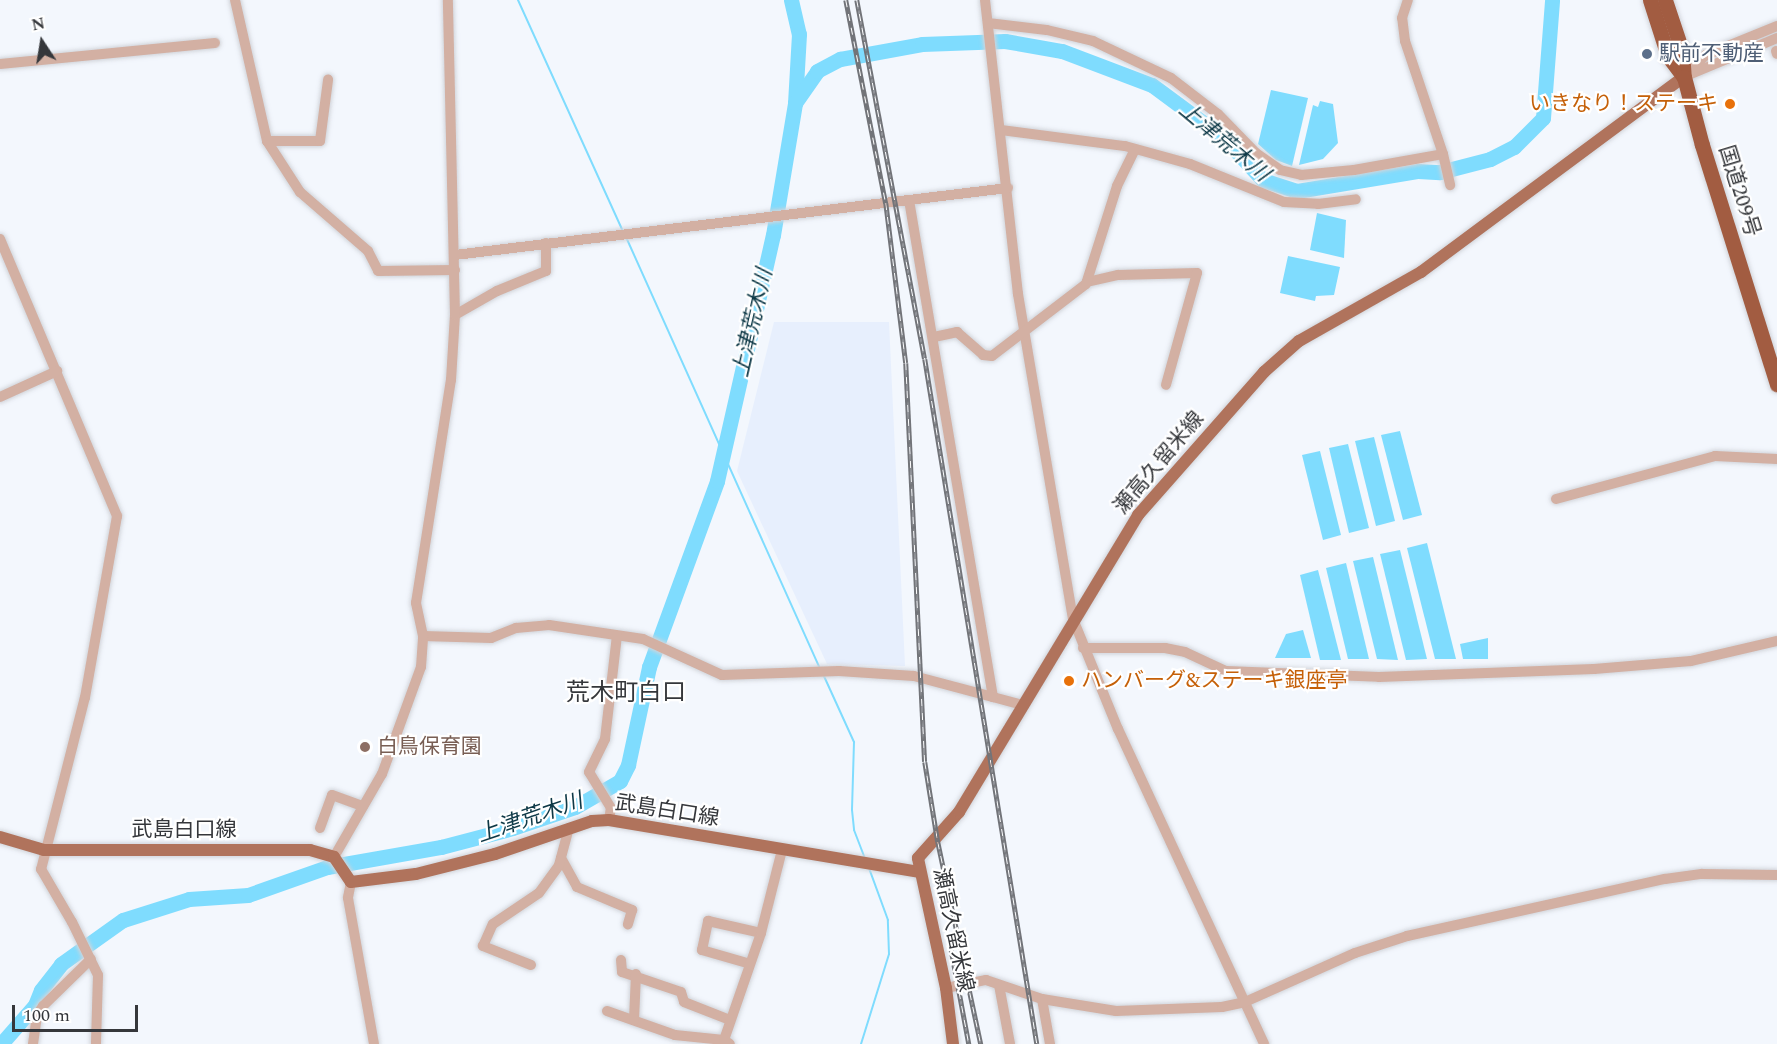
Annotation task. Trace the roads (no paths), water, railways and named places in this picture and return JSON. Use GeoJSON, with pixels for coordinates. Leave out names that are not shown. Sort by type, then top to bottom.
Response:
{"type":"FeatureCollection","features":[{"type":"Feature","properties":{"kind":"highway"},"geometry":{"type":"LineString","coordinates":[[1650,0],[1668,56],[1684,77]]}},
{"type":"Feature","properties":{"kind":"highway"},"geometry":{"type":"LineString","coordinates":[[1665,0],[1682,51],[1684,77]]}},
{"type":"Feature","properties":{"kind":"highway","name":"国道209号"},"geometry":{"type":"LineString","coordinates":[[1684,77],[1777,385]]}},
{"type":"Feature","properties":{"kind":"main road","name":"瀬高久留米線"},"geometry":{"type":"LineString","coordinates":[[953,1044],[946,988],[919,872],[918,858],[950,825],[1138,515],[1264,372],[1299,341],[1421,272],[1684,77]]}},
{"type":"Feature","properties":{"kind":"main road","name":"武島白口線"},"geometry":{"type":"LineString","coordinates":[[349,879],[416,874],[495,854],[610,814],[782,850],[919,872]]}},
{"type":"Feature","properties":{"kind":"main road","name":"武島白口線"},"geometry":{"type":"LineString","coordinates":[[0,837],[44,850],[310,850],[334,857]]}},
{"type":"Feature","properties":{"kind":"main road"},"geometry":{"type":"LineString","coordinates":[[334,857],[349,879]]}},
{"type":"Feature","properties":{"kind":"street"},"geometry":{"type":"LineString","coordinates":[[235,0],[267,141],[300,192],[368,251],[378,271],[454,270]]}},
{"type":"Feature","properties":{"kind":"street"},"geometry":{"type":"LineString","coordinates":[[334,857],[382,774],[421,667],[423,636],[416,603],[451,380],[455,315],[448,0]]}},
{"type":"Feature","properties":{"kind":"street"},"geometry":{"type":"LineString","coordinates":[[985,0],[1024,329],[1073,619],[1083,648],[1264,1044]]}},
{"type":"Feature","properties":{"kind":"street"},"geometry":{"type":"LineString","coordinates":[[1408,0],[1402,18],[1404,41],[1443,154],[1450,185]]}},
{"type":"Feature","properties":{"kind":"street"},"geometry":{"type":"LineString","coordinates":[[988,23],[1047,30],[1093,41],[1171,78],[1280,170],[1301,175],[1354,170],[1443,154]]}},
{"type":"Feature","properties":{"kind":"street"},"geometry":{"type":"LineString","coordinates":[[1684,77],[1706,55],[1777,26]]}},
{"type":"Feature","properties":{"kind":"street"},"geometry":{"type":"LineString","coordinates":[[1684,77],[1777,38]]}},
{"type":"Feature","properties":{"kind":"street"},"geometry":{"type":"LineString","coordinates":[[0,64],[215,43]]}},
{"type":"Feature","properties":{"kind":"street"},"geometry":{"type":"LineString","coordinates":[[267,141],[320,141],[328,80]]}},
{"type":"Feature","properties":{"kind":"street"},"geometry":{"type":"LineString","coordinates":[[1001,130],[1125,146],[1134,151],[1190,164],[1284,202],[1318,204],[1356,199]]}},
{"type":"Feature","properties":{"kind":"street"},"geometry":{"type":"LineString","coordinates":[[1087,282],[1117,186],[1134,151]]}},
{"type":"Feature","properties":{"kind":"street"},"geometry":{"type":"LineString","coordinates":[[455,255],[1008,188]]}},
{"type":"Feature","properties":{"kind":"street"},"geometry":{"type":"LineString","coordinates":[[909,200],[934,337],[993,697]]}},
{"type":"Feature","properties":{"kind":"street"},"geometry":{"type":"LineString","coordinates":[[0,239],[117,516],[85,696],[40,869],[90,956],[98,975],[96,1044]]}},
{"type":"Feature","properties":{"kind":"street"},"geometry":{"type":"LineString","coordinates":[[455,315],[497,291],[546,271],[546,243]]}},
{"type":"Feature","properties":{"kind":"street"},"geometry":{"type":"LineString","coordinates":[[934,337],[957,332],[988,357],[1087,282],[1118,275],[1197,273],[1166,385]]}},
{"type":"Feature","properties":{"kind":"street"},"geometry":{"type":"LineString","coordinates":[[0,397],[57,371]]}},
{"type":"Feature","properties":{"kind":"street"},"geometry":{"type":"LineString","coordinates":[[1556,499],[1715,456],[1777,459]]}},
{"type":"Feature","properties":{"kind":"street"},"geometry":{"type":"LineString","coordinates":[[423,636],[491,638],[516,628],[549,625],[643,639],[722,675],[839,671],[914,676],[1023,705]]}},
{"type":"Feature","properties":{"kind":"street"},"geometry":{"type":"LineString","coordinates":[[610,814],[590,775],[605,739],[617,636]]}},
{"type":"Feature","properties":{"kind":"street"},"geometry":{"type":"LineString","coordinates":[[1083,648],[1165,648],[1185,652],[1226,671],[1379,677],[1594,669],[1692,661],[1777,641]]}},
{"type":"Feature","properties":{"kind":"street"},"geometry":{"type":"LineString","coordinates":[[320,828],[334,790],[363,806]]}},
{"type":"Feature","properties":{"kind":"street"},"geometry":{"type":"LineString","coordinates":[[531,965],[483,946],[492,924],[539,892],[561,858],[569,828]]}},
{"type":"Feature","properties":{"kind":"street"},"geometry":{"type":"LineString","coordinates":[[607,1011],[675,1035],[727,1042],[730,1020],[747,963],[760,933],[782,850]]}},
{"type":"Feature","properties":{"kind":"street"},"geometry":{"type":"LineString","coordinates":[[561,858],[577,887],[632,910],[628,924]]}},
{"type":"Feature","properties":{"kind":"street"},"geometry":{"type":"LineString","coordinates":[[946,988],[986,980],[1042,999],[1126,1011],[1203,1009],[1245,1002],[1355,953],[1407,936],[1665,879],[1702,874],[1777,876]]}},
{"type":"Feature","properties":{"kind":"street"},"geometry":{"type":"LineString","coordinates":[[349,879],[348,898],[374,1044]]}},
{"type":"Feature","properties":{"kind":"street"},"geometry":{"type":"LineString","coordinates":[[747,963],[702,951],[708,921],[760,933]]}},
{"type":"Feature","properties":{"kind":"street"},"geometry":{"type":"LineString","coordinates":[[33,1044],[37,1014],[90,956]]}},
{"type":"Feature","properties":{"kind":"street"},"geometry":{"type":"LineString","coordinates":[[621,960],[622,972],[636,974],[681,992],[684,1002],[730,1020]]}},
{"type":"Feature","properties":{"kind":"street"},"geometry":{"type":"LineString","coordinates":[[634,1020],[636,974]]}},
{"type":"Feature","properties":{"kind":"street"},"geometry":{"type":"LineString","coordinates":[[999,985],[1010,1044]]}},
{"type":"Feature","properties":{"kind":"street"},"geometry":{"type":"LineString","coordinates":[[1042,999],[1050,1044]]}},
{"type":"Feature","properties":{"kind":"water"},"geometry":{"type":"Polygon","coordinates":[[[1271,90],[1308,98],[1292,166],[1276,160],[1258,144],[1271,90]]]}},
{"type":"Feature","properties":{"kind":"water"},"geometry":{"type":"Polygon","coordinates":[[[1320,101],[1333,104],[1338,143],[1323,159],[1299,165],[1313,105],[1318,107],[1320,101]]]}},
{"type":"Feature","properties":{"kind":"water"},"geometry":{"type":"Polygon","coordinates":[[[1317,213],[1346,220],[1344,258],[1310,250],[1317,213]]]}},
{"type":"Feature","properties":{"kind":"water"},"geometry":{"type":"Polygon","coordinates":[[[1288,256],[1340,267],[1334,295],[1316,296],[1315,301],[1280,293],[1288,256]]]}},
{"type":"Feature","properties":{"kind":"water"},"geometry":{"type":"Polygon","coordinates":[[[1400,431],[1422,515],[1403,520],[1381,435],[1400,431]]]}},
{"type":"Feature","properties":{"kind":"water"},"geometry":{"type":"Polygon","coordinates":[[[1374,437],[1395,521],[1376,526],[1355,441],[1374,437]]]}},
{"type":"Feature","properties":{"kind":"water"},"geometry":{"type":"Polygon","coordinates":[[[1348,444],[1369,528],[1349,533],[1329,448],[1348,444]]]}},
{"type":"Feature","properties":{"kind":"water"},"geometry":{"type":"Polygon","coordinates":[[[1320,451],[1341,535],[1323,540],[1302,455],[1320,451]]]}},
{"type":"Feature","properties":{"kind":"water"},"geometry":{"type":"Polygon","coordinates":[[[1427,543],[1456,659],[1435,659],[1407,548],[1427,543]]]}},
{"type":"Feature","properties":{"kind":"water"},"geometry":{"type":"Polygon","coordinates":[[[1400,550],[1427,659],[1406,660],[1380,554],[1400,550]]]}},
{"type":"Feature","properties":{"kind":"water"},"geometry":{"type":"Polygon","coordinates":[[[1373,557],[1398,660],[1377,659],[1353,561],[1373,557]]]}},
{"type":"Feature","properties":{"kind":"water"},"geometry":{"type":"Polygon","coordinates":[[[1346,563],[1369,659],[1348,659],[1326,568],[1346,563]]]}},
{"type":"Feature","properties":{"kind":"water"},"geometry":{"type":"Polygon","coordinates":[[[1318,570],[1341,660],[1320,660],[1300,575],[1318,570]]]}},
{"type":"Feature","properties":{"kind":"water"},"geometry":{"type":"Polygon","coordinates":[[[1303,630],[1311,658],[1275,658],[1286,634],[1303,630]]]}},
{"type":"Feature","properties":{"kind":"water"},"geometry":{"type":"Polygon","coordinates":[[[1488,638],[1488,659],[1463,659],[1460,644],[1488,638]]]}},
{"type":"Feature","properties":{"kind":"waterway"},"geometry":{"type":"LineString","coordinates":[[518,0],[623,232]]}},
{"type":"Feature","properties":{"kind":"waterway"},"geometry":{"type":"LineString","coordinates":[[791,0],[799,34],[795,103]]}},
{"type":"Feature","properties":{"kind":"waterway","name":"上津荒木川"},"geometry":{"type":"LineString","coordinates":[[1,1044],[35,1005],[41,990],[61,964],[123,920],[189,899],[248,895],[327,867],[441,847],[513,828],[575,807],[620,781],[628,765],[649,667],[717,481],[773,235],[795,103],[817,71],[840,59],[922,44],[1005,41],[1062,51],[1152,85],[1225,139],[1263,180],[1297,191],[1418,171],[1440,172],[1490,159],[1514,147],[1543,118],[1552,0]]}},
{"type":"Feature","properties":{"kind":"waterway","name":"上津荒木川"},"geometry":{"type":"LineString","coordinates":[[626,237],[820,669]]}},
{"type":"Feature","properties":{"kind":"waterway"},"geometry":{"type":"LineString","coordinates":[[823,674],[854,742],[852,810],[854,830],[865,858]]}},
{"type":"Feature","properties":{"kind":"waterway"},"geometry":{"type":"LineString","coordinates":[[861,1044],[889,954],[888,920],[869,868]]}},
{"type":"Feature","properties":{"kind":"railway"},"geometry":{"type":"LineString","coordinates":[[846,0],[886,203],[906,363],[925,762],[938,842],[981,1044]]}},
{"type":"Feature","properties":{"kind":"railway"},"geometry":{"type":"LineString","coordinates":[[857,0],[925,359],[1037,1044]]}},
{"type":"Feature","properties":{"kind":"railway"},"geometry":{"type":"LineString","coordinates":[[949,937],[969,1044]]}},
{"type":"Feature","properties":{"kind":"place","name":"駅前不動産"},"geometry":{"type":"Point","coordinates":[1647,54]}},
{"type":"Feature","properties":{"kind":"place","name":"いきなり！ステーキ"},"geometry":{"type":"Point","coordinates":[1730,104]}},
{"type":"Feature","properties":{"kind":"place","name":"ハンバーグ&ステーキ銀座亭"},"geometry":{"type":"Point","coordinates":[1069,681]}},
{"type":"Feature","properties":{"kind":"place","name":"白鳥保育園"},"geometry":{"type":"Point","coordinates":[365,747]}},
{"type":"Feature","properties":{"kind":"district","name":"荒木町白口"},"geometry":{"type":"Point","coordinates":[626,694]}}]}
